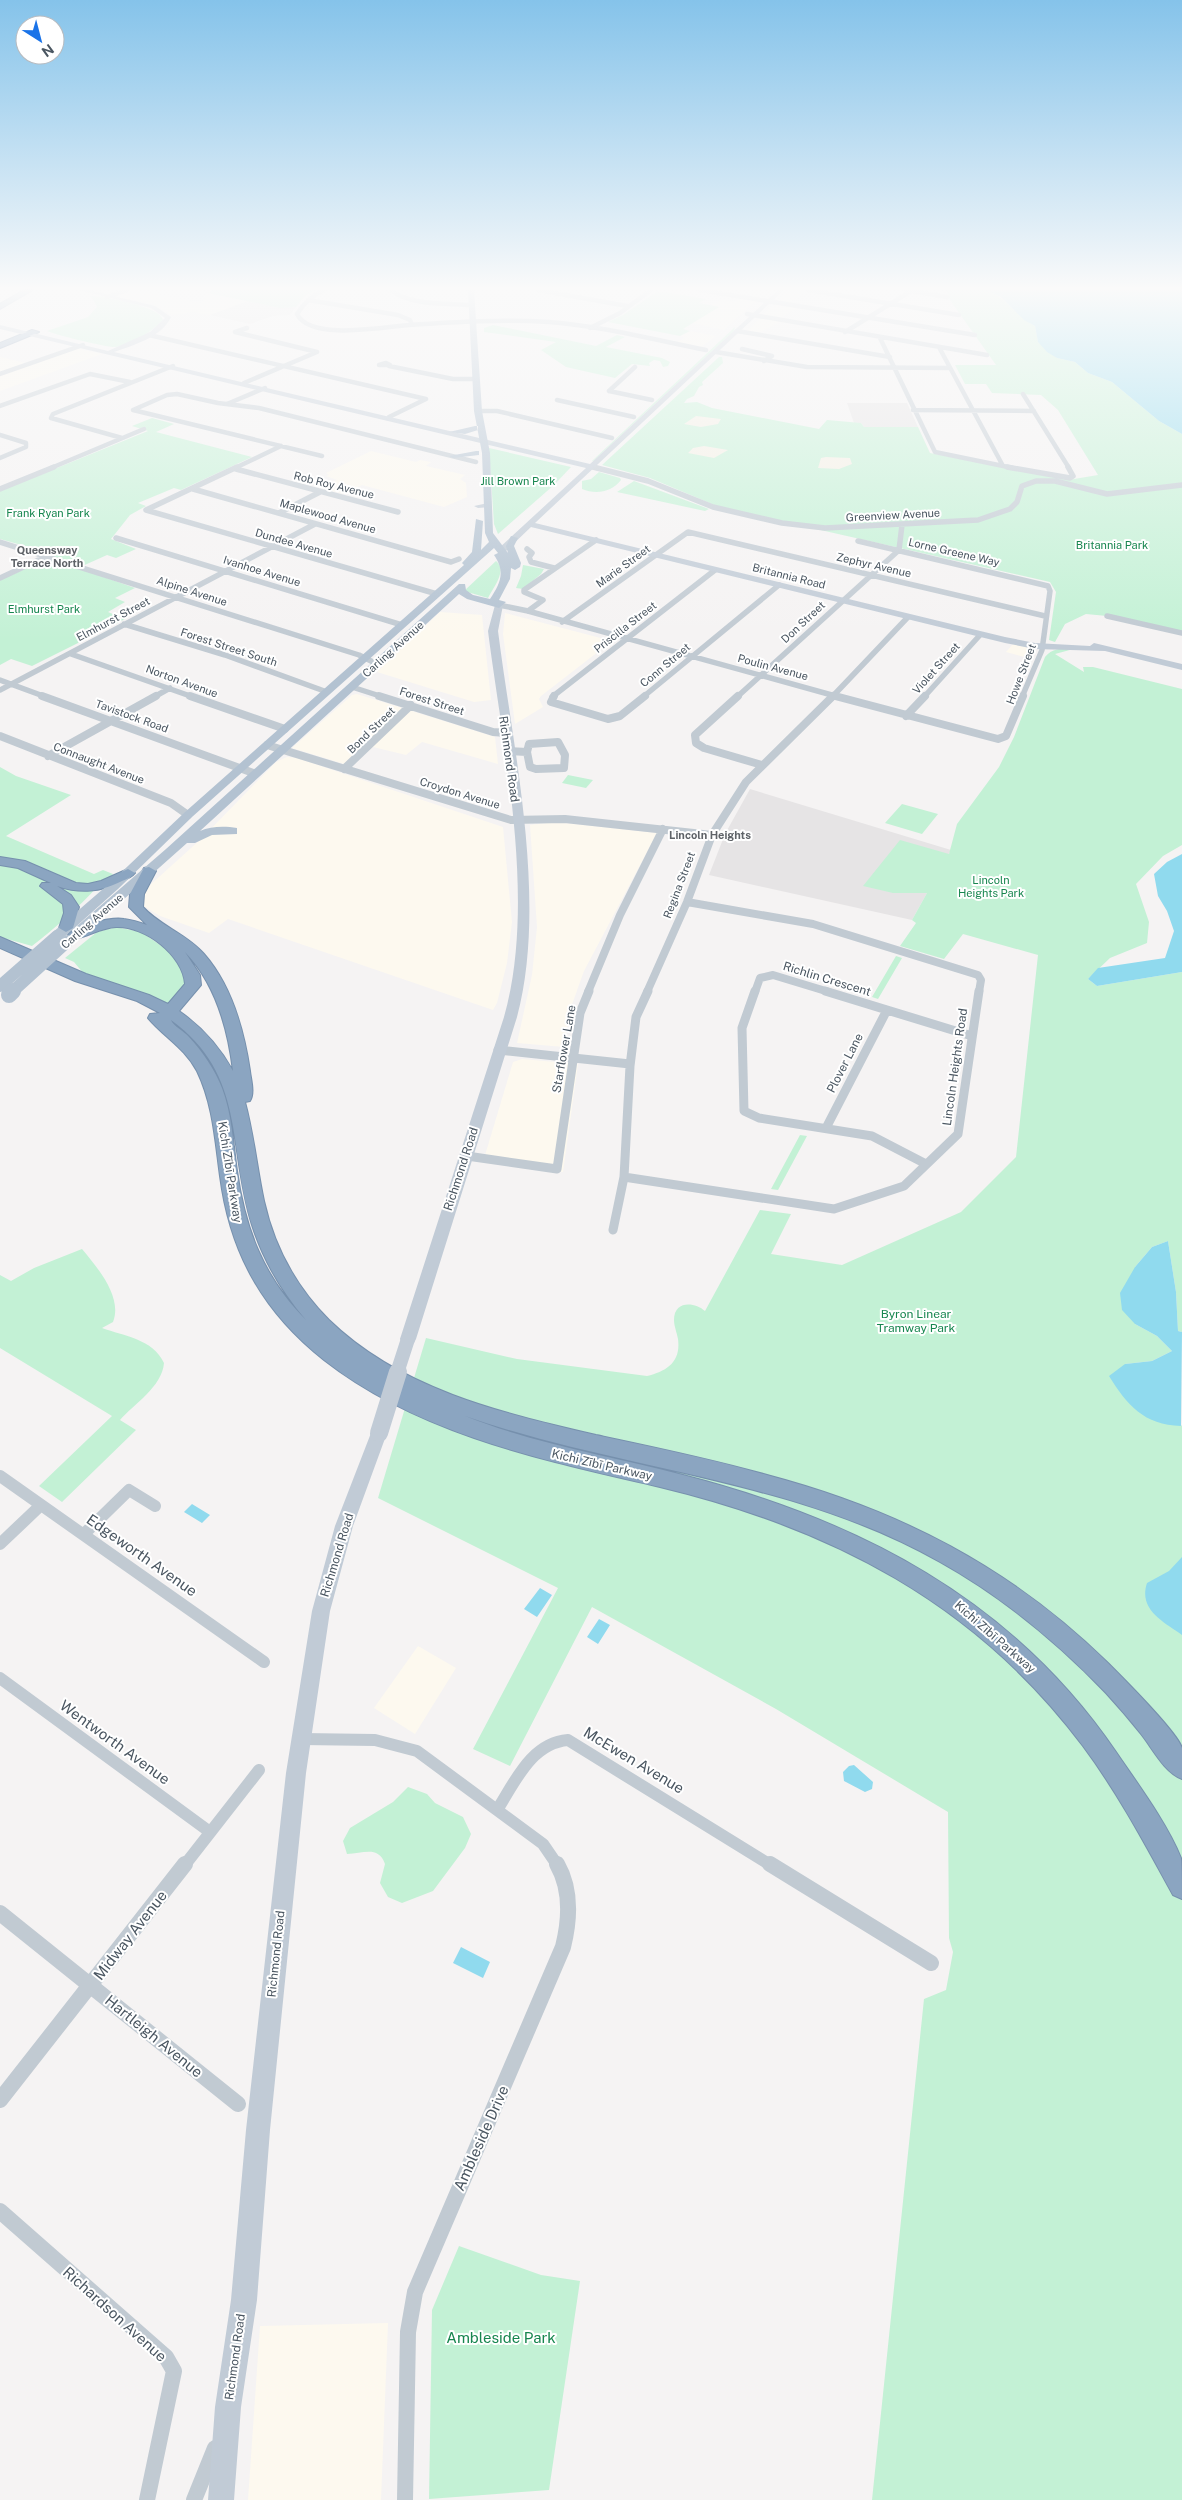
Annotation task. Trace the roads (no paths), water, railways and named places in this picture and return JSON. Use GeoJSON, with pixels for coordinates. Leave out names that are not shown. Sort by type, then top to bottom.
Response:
{"type":"FeatureCollection","features":[{"type":"Feature","properties":{"kind":"highway"},"geometry":{"type":"LineString","coordinates":[[0,861],[34,869],[70,887],[80,889],[101,887],[128,873]]}},
{"type":"Feature","properties":{"kind":"highway"},"geometry":{"type":"LineString","coordinates":[[0,869],[24,874],[66,898],[74,912],[66,935]]}},
{"type":"Feature","properties":{"kind":"highway"},"geometry":{"type":"LineString","coordinates":[[149,871],[137,894],[136,907],[141,913],[178,937],[195,952],[209,970],[226,1009],[235,1037],[243,1087],[242,1114]]}},
{"type":"Feature","properties":{"kind":"highway"},"geometry":{"type":"LineString","coordinates":[[66,935],[104,924],[129,923],[147,930],[171,947],[191,969],[194,981],[189,992],[165,1016]]}},
{"type":"Feature","properties":{"kind":"highway","name":"Kichi Zībī Parkway"},"geometry":{"type":"LineString","coordinates":[[0,942],[104,987],[143,998],[165,1016],[198,1034],[221,1062],[242,1114],[255,1203],[269,1246],[285,1276],[306,1306],[324,1327],[354,1352],[400,1381],[478,1412],[544,1431],[797,1492],[868,1516],[930,1545],[1008,1592],[1064,1636],[1125,1695],[1182,1767]]}},
{"type":"Feature","properties":{"kind":"highway","name":"Kichi Zībī Parkway"},"geometry":{"type":"LineString","coordinates":[[165,1016],[195,1053],[214,1088],[223,1123],[240,1231],[252,1262],[284,1308],[322,1346],[345,1365],[390,1392],[474,1429],[549,1452],[685,1484],[760,1506],[822,1528],[866,1547],[919,1578],[970,1613],[997,1636],[1034,1670],[1074,1714],[1111,1761],[1134,1796],[1157,1835],[1182,1886]]}},
{"type":"Feature","properties":{"kind":"main road"},"geometry":{"type":"LineString","coordinates":[[345,407],[475,440],[592,467]]}},
{"type":"Feature","properties":{"kind":"main road","name":"Richmond Road"},"geometry":{"type":"LineString","coordinates":[[478,407],[485,442],[483,506],[479,521],[483,538],[507,534]]}},
{"type":"Feature","properties":{"kind":"main road","name":"Carling Avenue"},"geometry":{"type":"LineString","coordinates":[[3,995],[188,815],[458,574],[507,534],[645,407]]}},
{"type":"Feature","properties":{"kind":"main road","name":"Carling Avenue"},"geometry":{"type":"LineString","coordinates":[[507,534],[514,538],[657,407]]}},
{"type":"Feature","properties":{"kind":"main road","name":"Richmond Road"},"geometry":{"type":"LineString","coordinates":[[453,456],[476,462],[474,420],[478,411]]}},
{"type":"Feature","properties":{"kind":"main road"},"geometry":{"type":"LineString","coordinates":[[415,424],[453,432],[475,440]]}},
{"type":"Feature","properties":{"kind":"main road"},"geometry":{"type":"LineString","coordinates":[[453,432],[465,432],[475,428]]}},
{"type":"Feature","properties":{"kind":"main road","name":"Richmond Road"},"geometry":{"type":"LineString","coordinates":[[478,493],[489,533],[507,534]]}},
{"type":"Feature","properties":{"kind":"main road"},"geometry":{"type":"LineString","coordinates":[[458,574],[475,554],[479,521]]}},
{"type":"Feature","properties":{"kind":"main road","name":"Britannia Road"},"geometry":{"type":"LineString","coordinates":[[530,524],[980,635],[1043,646],[1104,649],[1182,667]]}},
{"type":"Feature","properties":{"kind":"main road","name":"Richmond Road"},"geometry":{"type":"LineString","coordinates":[[495,604],[513,579],[515,567],[507,534]]}},
{"type":"Feature","properties":{"kind":"main road","name":"Richmond Road"},"geometry":{"type":"LineString","coordinates":[[222,2500],[228,2407],[244,2300],[258,2130],[284,1874],[321,1611],[344,1526],[379,1432],[467,1156],[518,981],[522,946],[517,820],[493,631],[495,604],[508,574],[507,534]]}},
{"type":"Feature","properties":{"kind":"main road","name":"Carling Avenue"},"geometry":{"type":"LineString","coordinates":[[66,935],[149,871],[352,687],[476,573],[507,534]]}},
{"type":"Feature","properties":{"kind":"main road"},"geometry":{"type":"LineString","coordinates":[[514,538],[510,546],[516,558],[515,567]]}},
{"type":"Feature","properties":{"kind":"main road"},"geometry":{"type":"LineString","coordinates":[[462,586],[461,591],[470,597]]}},
{"type":"Feature","properties":{"kind":"main road"},"geometry":{"type":"LineString","coordinates":[[445,602],[456,597],[470,597]]}},
{"type":"Feature","properties":{"kind":"main road","name":"Poulin Avenue"},"geometry":{"type":"LineString","coordinates":[[470,597],[495,604]]}},
{"type":"Feature","properties":{"kind":"main road"},"geometry":{"type":"LineString","coordinates":[[170,852],[207,832],[236,830],[228,818],[226,808],[231,797]]}},
{"type":"Feature","properties":{"kind":"street"},"geometry":{"type":"LineString","coordinates":[[67,407],[58,410],[52,418],[122,438]]}},
{"type":"Feature","properties":{"kind":"street"},"geometry":{"type":"LineString","coordinates":[[141,407],[133,410],[322,456]]}},
{"type":"Feature","properties":{"kind":"street"},"geometry":{"type":"LineString","coordinates":[[248,407],[453,456]]}},
{"type":"Feature","properties":{"kind":"street"},"geometry":{"type":"LineString","coordinates":[[389,417],[410,407]]}},
{"type":"Feature","properties":{"kind":"street"},"geometry":{"type":"LineString","coordinates":[[587,407],[634,417]]}},
{"type":"Feature","properties":{"kind":"street"},"geometry":{"type":"LineString","coordinates":[[912,407],[933,451],[937,453],[1062,478],[1073,476],[1062,454],[1031,407]]}},
{"type":"Feature","properties":{"kind":"street"},"geometry":{"type":"LineString","coordinates":[[972,407],[1003,466]]}},
{"type":"Feature","properties":{"kind":"street"},"geometry":{"type":"LineString","coordinates":[[913,410],[1034,411]]}},
{"type":"Feature","properties":{"kind":"street"},"geometry":{"type":"LineString","coordinates":[[478,411],[497,411],[612,438]]}},
{"type":"Feature","properties":{"kind":"street"},"geometry":{"type":"LineString","coordinates":[[0,490],[144,429]]}},
{"type":"Feature","properties":{"kind":"street"},"geometry":{"type":"LineString","coordinates":[[0,435],[26,443],[26,447],[0,458]]}},
{"type":"Feature","properties":{"kind":"street"},"geometry":{"type":"LineString","coordinates":[[193,489],[281,446]]}},
{"type":"Feature","properties":{"kind":"street","name":"Greenview Avenue"},"geometry":{"type":"LineString","coordinates":[[592,467],[648,481],[709,506],[782,523],[832,528],[978,520],[1010,509],[1017,502],[1022,486],[1036,480],[1055,481],[1107,494],[1182,485]]}},
{"type":"Feature","properties":{"kind":"street","name":"Rob Roy Avenue"},"geometry":{"type":"LineString","coordinates":[[236,469],[398,512]]}},
{"type":"Feature","properties":{"kind":"street","name":"Dundee Avenue"},"geometry":{"type":"LineString","coordinates":[[193,489],[146,510],[437,594]]}},
{"type":"Feature","properties":{"kind":"street","name":"Maplewood Avenue"},"geometry":{"type":"LineString","coordinates":[[193,489],[451,562],[459,559]]}},
{"type":"Feature","properties":{"kind":"street"},"geometry":{"type":"LineString","coordinates":[[280,513],[320,492]]}},
{"type":"Feature","properties":{"kind":"street","name":"Elmhurst Street"},"geometry":{"type":"LineString","coordinates":[[0,690],[315,524]]}},
{"type":"Feature","properties":{"kind":"street"},"geometry":{"type":"LineString","coordinates":[[899,550],[902,525]]}},
{"type":"Feature","properties":{"kind":"street","name":"Marie Street"},"geometry":{"type":"LineString","coordinates":[[562,622],[688,532],[698,533]]}},
{"type":"Feature","properties":{"kind":"street","name":"Zephyr Avenue"},"geometry":{"type":"LineString","coordinates":[[698,533],[1045,616]]}},
{"type":"Feature","properties":{"kind":"street","name":"Ivanhoe Avenue"},"geometry":{"type":"LineString","coordinates":[[116,538],[402,625]]}},
{"type":"Feature","properties":{"kind":"street"},"geometry":{"type":"LineString","coordinates":[[528,611],[543,600],[524,592],[525,588],[596,540]]}},
{"type":"Feature","properties":{"kind":"street","name":"Lorne Greene Way"},"geometry":{"type":"LineString","coordinates":[[858,541],[1046,584]]}},
{"type":"Feature","properties":{"kind":"street","name":"Alpine Avenue"},"geometry":{"type":"LineString","coordinates":[[0,542],[366,658],[377,664]]}},
{"type":"Feature","properties":{"kind":"street"},"geometry":{"type":"LineString","coordinates":[[527,549],[532,553],[529,557],[531,562],[554,568]]}},
{"type":"Feature","properties":{"kind":"street","name":"Don Street"},"geometry":{"type":"LineString","coordinates":[[762,766],[704,748],[696,743],[695,735],[899,550]]}},
{"type":"Feature","properties":{"kind":"street"},"geometry":{"type":"LineString","coordinates":[[0,578],[47,556]]}},
{"type":"Feature","properties":{"kind":"street","name":"Priscilla Street"},"geometry":{"type":"LineString","coordinates":[[551,702],[551,698],[715,570]]}},
{"type":"Feature","properties":{"kind":"street","name":"Howe Street"},"geometry":{"type":"LineString","coordinates":[[1001,738],[1008,733],[1043,646],[1045,616],[1050,591],[1046,584]]}},
{"type":"Feature","properties":{"kind":"street","name":"Conn Street"},"geometry":{"type":"LineString","coordinates":[[551,702],[593,716],[608,719],[616,718],[779,585]]}},
{"type":"Feature","properties":{"kind":"street","name":"Poulin Avenue"},"geometry":{"type":"LineString","coordinates":[[495,604],[528,611],[539,616]]}},
{"type":"Feature","properties":{"kind":"street","name":"Poulin Avenue"},"geometry":{"type":"LineString","coordinates":[[495,604],[507,610],[562,622],[985,737],[1001,738]]}},
{"type":"Feature","properties":{"kind":"street"},"geometry":{"type":"LineString","coordinates":[[1107,616],[1182,633]]}},
{"type":"Feature","properties":{"kind":"street","name":"Regina Street"},"geometry":{"type":"LineString","coordinates":[[613,1230],[624,1177],[630,1064],[636,1017],[687,902],[712,835],[746,782],[833,696],[908,617]]}},
{"type":"Feature","properties":{"kind":"street","name":"Forest Street South"},"geometry":{"type":"LineString","coordinates":[[124,624],[226,655],[327,692]]}},
{"type":"Feature","properties":{"kind":"street","name":"Violet Street"},"geometry":{"type":"LineString","coordinates":[[906,716],[980,635]]}},
{"type":"Feature","properties":{"kind":"street","name":"Norton Avenue"},"geometry":{"type":"LineString","coordinates":[[71,654],[285,729]]}},
{"type":"Feature","properties":{"kind":"street","name":"Tavistock Road"},"geometry":{"type":"LineString","coordinates":[[0,680],[256,774]]}},
{"type":"Feature","properties":{"kind":"street","name":"Forest Street"},"geometry":{"type":"LineString","coordinates":[[352,687],[494,732],[506,733]]}},
{"type":"Feature","properties":{"kind":"street"},"geometry":{"type":"LineString","coordinates":[[48,756],[170,688]]}},
{"type":"Feature","properties":{"kind":"street","name":"Bond Street"},"geometry":{"type":"LineString","coordinates":[[344,769],[411,705]]}},
{"type":"Feature","properties":{"kind":"street","name":"Connaught Avenue"},"geometry":{"type":"LineString","coordinates":[[0,736],[167,802],[188,815]]}},
{"type":"Feature","properties":{"kind":"street"},"geometry":{"type":"LineString","coordinates":[[558,742],[564,747],[566,761],[564,768],[536,769],[530,767],[527,752],[529,744],[558,742]]}},
{"type":"Feature","properties":{"kind":"street","name":"Croydon Avenue"},"geometry":{"type":"LineString","coordinates":[[267,745],[502,818],[517,820],[565,819],[712,835]]}},
{"type":"Feature","properties":{"kind":"street"},"geometry":{"type":"LineString","coordinates":[[508,751],[527,752]]}},
{"type":"Feature","properties":{"kind":"street","name":"Starflower Lane"},"geometry":{"type":"LineString","coordinates":[[467,1156],[557,1169],[580,1013],[620,915],[663,829]]}},
{"type":"Feature","properties":{"kind":"street","name":"Lincoln Heights Road"},"geometry":{"type":"LineString","coordinates":[[624,1177],[834,1209],[904,1186],[958,1134],[981,980],[972,972],[813,924],[687,902]]}},
{"type":"Feature","properties":{"kind":"street","name":"Richlin Crescent"},"geometry":{"type":"LineString","coordinates":[[926,1164],[872,1136],[759,1118],[744,1111],[742,1028],[760,978],[773,975],[972,1036]]}},
{"type":"Feature","properties":{"kind":"street","name":"Plover Lane"},"geometry":{"type":"LineString","coordinates":[[826,1128],[887,1010]]}},
{"type":"Feature","properties":{"kind":"street"},"geometry":{"type":"LineString","coordinates":[[498,1050],[630,1064]]}},
{"type":"Feature","properties":{"kind":"street","name":"Edgeworth Avenue"},"geometry":{"type":"LineString","coordinates":[[0,1476],[264,1662]]}},
{"type":"Feature","properties":{"kind":"street"},"geometry":{"type":"LineString","coordinates":[[84,1534],[129,1490],[155,1506]]}},
{"type":"Feature","properties":{"kind":"street"},"geometry":{"type":"LineString","coordinates":[[0,1544],[41,1505]]}},
{"type":"Feature","properties":{"kind":"street","name":"Wentworth Avenue"},"geometry":{"type":"LineString","coordinates":[[0,1678],[210,1832]]}},
{"type":"Feature","properties":{"kind":"street"},"geometry":{"type":"LineString","coordinates":[[302,1739],[371,1739],[408,1746],[430,1759],[498,1810]]}},
{"type":"Feature","properties":{"kind":"street","name":"McEwen Avenue"},"geometry":{"type":"LineString","coordinates":[[498,1810],[539,1749],[552,1740],[560,1739],[575,1742],[931,1963]]}},
{"type":"Feature","properties":{"kind":"street","name":"Midway Avenue"},"geometry":{"type":"LineString","coordinates":[[0,2100],[259,1770]]}},
{"type":"Feature","properties":{"kind":"street","name":"Ambleside Drive"},"geometry":{"type":"LineString","coordinates":[[405,2500],[408,2332],[415,2292],[563,1947],[571,1912],[567,1885],[551,1853],[534,1836],[498,1810]]}},
{"type":"Feature","properties":{"kind":"street","name":"Hartleigh Avenue"},"geometry":{"type":"LineString","coordinates":[[0,1913],[238,2104]]}},
{"type":"Feature","properties":{"kind":"street","name":"Richardson Avenue"},"geometry":{"type":"LineString","coordinates":[[0,2211],[166,2356],[174,2370],[147,2500]]}},
{"type":"Feature","properties":{"kind":"street"},"geometry":{"type":"LineString","coordinates":[[194,2500],[208,2470],[228,2407]]}},
{"type":"Feature","properties":{"kind":"water"},"geometry":{"type":"Polygon","coordinates":[[[1142,407],[1182,407],[1182,434],[1159,421],[1142,407]]]}},
{"type":"Feature","properties":{"kind":"water"},"geometry":{"type":"Polygon","coordinates":[[[1182,854],[1182,972],[1097,986],[1088,979],[1098,968],[1165,958],[1174,931],[1167,911],[1158,896],[1154,874],[1167,862],[1182,854]]]}},
{"type":"Feature","properties":{"kind":"water"},"geometry":{"type":"Polygon","coordinates":[[[1168,1241],[1176,1292],[1178,1331],[1182,1332],[1181,1426],[1157,1422],[1138,1412],[1123,1396],[1109,1376],[1125,1364],[1152,1361],[1172,1351],[1157,1336],[1135,1324],[1122,1310],[1120,1293],[1135,1267],[1152,1247],[1168,1241]]]}},
{"type":"Feature","properties":{"kind":"water"},"geometry":{"type":"Polygon","coordinates":[[[192,1504],[210,1515],[202,1523],[184,1512],[192,1504]]]}},
{"type":"Feature","properties":{"kind":"water"},"geometry":{"type":"Polygon","coordinates":[[[1182,1557],[1182,1635],[1154,1614],[1146,1601],[1145,1592],[1147,1583],[1169,1571],[1182,1557]]]}},
{"type":"Feature","properties":{"kind":"water"},"geometry":{"type":"Polygon","coordinates":[[[540,1588],[552,1595],[537,1617],[524,1609],[540,1588]]]}},
{"type":"Feature","properties":{"kind":"water"},"geometry":{"type":"Polygon","coordinates":[[[599,1619],[610,1625],[598,1644],[587,1637],[599,1619]]]}},
{"type":"Feature","properties":{"kind":"water"},"geometry":{"type":"Polygon","coordinates":[[[854,1765],[873,1782],[872,1789],[865,1792],[844,1781],[843,1772],[849,1766],[854,1765]]]}},
{"type":"Feature","properties":{"kind":"water"},"geometry":{"type":"Polygon","coordinates":[[[461,1947],[490,1962],[483,1978],[453,1963],[461,1947]]]}},
{"type":"Feature","properties":{"kind":"district","name":"Queensway Terrace North"},"geometry":{"type":"Point","coordinates":[47,556]}},
{"type":"Feature","properties":{"kind":"district","name":"Lincoln Heights"},"geometry":{"type":"Point","coordinates":[710,835]}},
{"type":"Feature","properties":{"kind":"park label","name":"Jill Brown Park"},"geometry":{"type":"Point","coordinates":[518,481]}},
{"type":"Feature","properties":{"kind":"park label","name":"Frank Ryan Park"},"geometry":{"type":"Point","coordinates":[48,513]}},
{"type":"Feature","properties":{"kind":"park label","name":"Britannia Park"},"geometry":{"type":"Point","coordinates":[1112,545]}},
{"type":"Feature","properties":{"kind":"park label","name":"Elmhurst Park"},"geometry":{"type":"Point","coordinates":[44,609]}},
{"type":"Feature","properties":{"kind":"park label","name":"Lincoln Heights Park"},"geometry":{"type":"Point","coordinates":[991,886]}},
{"type":"Feature","properties":{"kind":"park label","name":"Byron Linear Tramway Park"},"geometry":{"type":"Point","coordinates":[916,1321]}},
{"type":"Feature","properties":{"kind":"park label","name":"Ambleside Park"},"geometry":{"type":"Point","coordinates":[501,2337]}}]}
